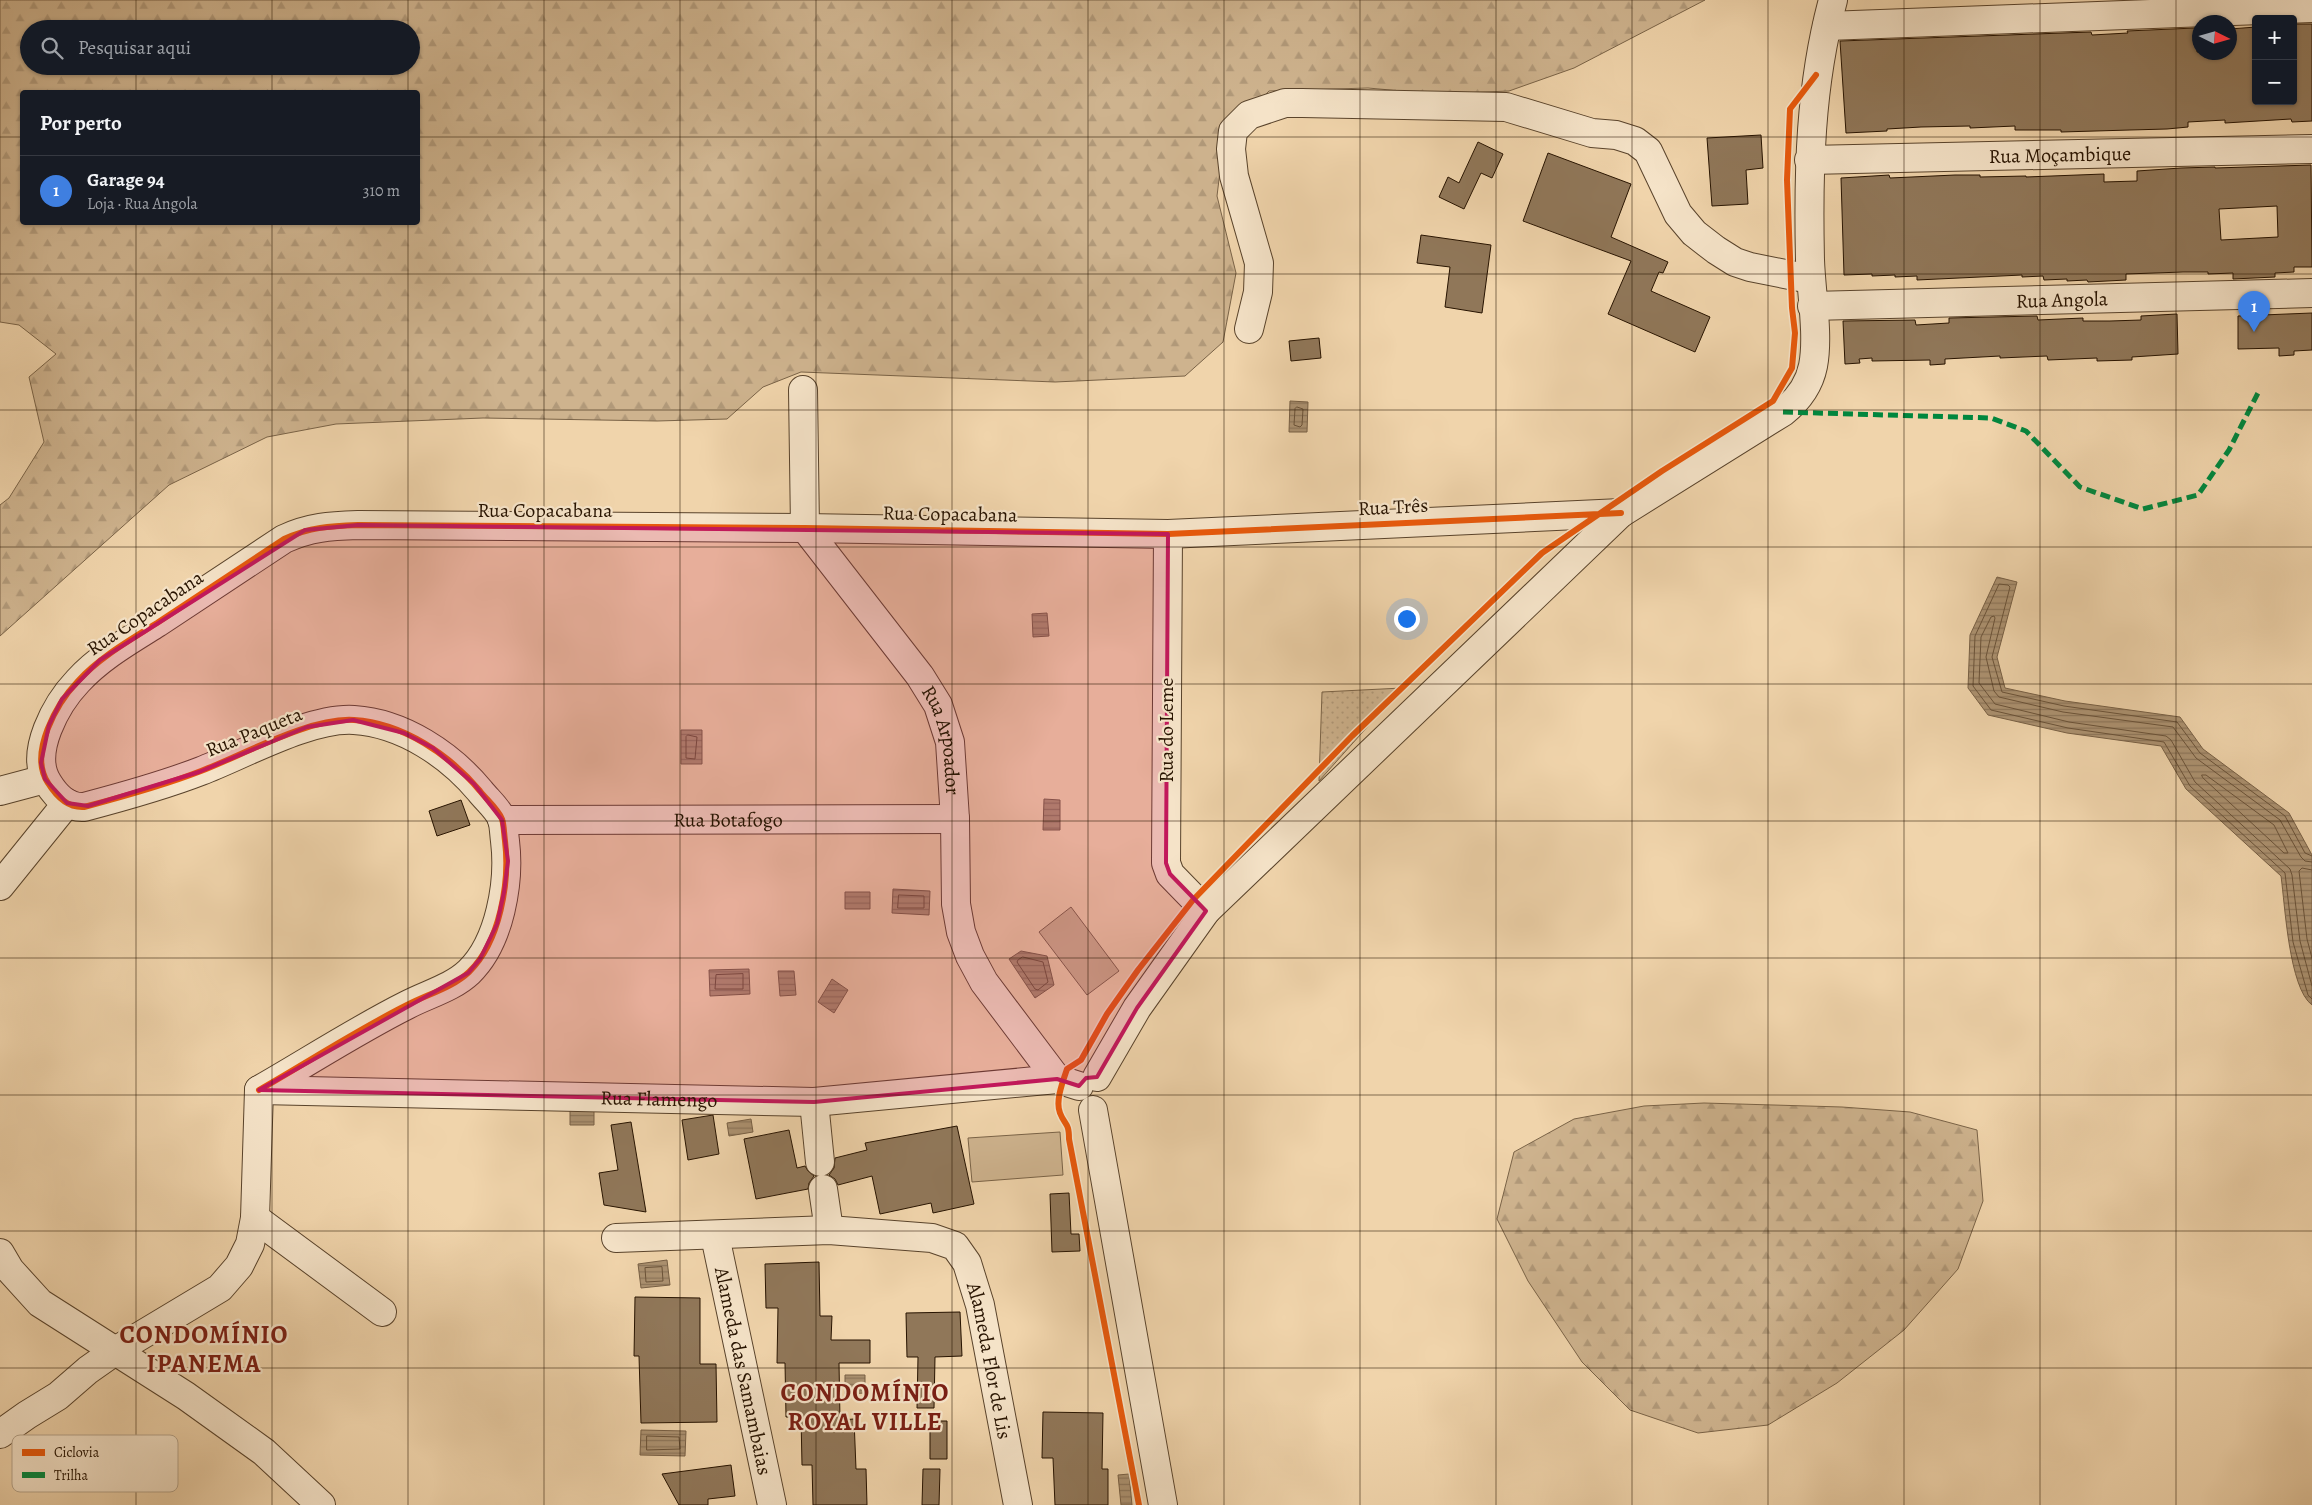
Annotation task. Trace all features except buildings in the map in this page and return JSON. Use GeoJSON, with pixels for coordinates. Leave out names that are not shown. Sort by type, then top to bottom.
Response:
{"type":"FeatureCollection","features":[{"type":"Feature","properties":{"kind":"street"},"geometry":{"type":"LineString","coordinates":[[1078,1081],[1137,1008],[1206,911],[1621,513],[1793,404],[1806,387],[1814,364],[1810,279],[1809,160],[1816,75],[1833,0]]}},
{"type":"Feature","properties":{"kind":"street"},"geometry":{"type":"LineString","coordinates":[[1827,26],[2312,8]]}},
{"type":"Feature","properties":{"kind":"street"},"geometry":{"type":"LineString","coordinates":[[1249,329],[1258,292],[1259,263],[1234,176],[1231,149],[1233,131],[1249,115],[1285,103],[1506,108],[1592,133],[1635,141],[1648,151],[1678,214],[1694,233],[1735,262],[1750,267],[1810,279]]}},
{"type":"Feature","properties":{"kind":"street","name":"Rua Moçambique"},"geometry":{"type":"LineString","coordinates":[[1809,160],[2312,149]]}},
{"type":"Feature","properties":{"kind":"street","name":"Rua Angola"},"geometry":{"type":"LineString","coordinates":[[1812,306],[2312,292]]}},
{"type":"Feature","properties":{"kind":"street"},"geometry":{"type":"LineString","coordinates":[[803,390],[805,528]]}},
{"type":"Feature","properties":{"kind":"street","name":"Rua Três"},"geometry":{"type":"LineString","coordinates":[[1168,534],[1621,513]]}},
{"type":"Feature","properties":{"kind":"street","name":"Rua Copacabana"},"geometry":{"type":"LineString","coordinates":[[45,779],[41,763],[49,725],[62,699],[79,680],[100,660],[284,539],[305,530],[329,526],[358,525],[805,528],[1168,534]]}},
{"type":"Feature","properties":{"kind":"street","name":"Rua Arpoador"},"geometry":{"type":"LineString","coordinates":[[805,528],[920,676],[938,705],[950,742],[955,819],[956,904],[961,932],[970,956],[984,982],[1078,1081],[1080,1102],[1093,1110],[1163,1505]]}},
{"type":"Feature","properties":{"kind":"street","name":"Rua do Leme"},"geometry":{"type":"LineString","coordinates":[[1168,534],[1166,863],[1170,874],[1206,911]]}},
{"type":"Feature","properties":{"kind":"street","name":"Rua Paqueta"},"geometry":{"type":"LineString","coordinates":[[67,803],[78,807],[88,806],[199,772],[306,728],[329,721],[353,720],[374,723],[404,733],[433,748],[455,764],[474,784],[502,820],[508,862],[497,924],[480,959],[468,973],[442,990],[408,1005],[259,1090]]}},
{"type":"Feature","properties":{"kind":"street"},"geometry":{"type":"LineString","coordinates":[[0,791],[45,779],[52,789],[67,803],[0,886]]}},
{"type":"Feature","properties":{"kind":"street","name":"Rua Botafogo"},"geometry":{"type":"LineString","coordinates":[[502,820],[955,819]]}},
{"type":"Feature","properties":{"kind":"street","name":"Rua Flamengo"},"geometry":{"type":"LineString","coordinates":[[259,1090],[814,1102],[1078,1081]]}},
{"type":"Feature","properties":{"kind":"street"},"geometry":{"type":"LineString","coordinates":[[0,1434],[58,1396],[88,1370],[115,1351],[220,1288],[239,1266],[250,1244],[256,1218],[259,1090]]}},
{"type":"Feature","properties":{"kind":"street"},"geometry":{"type":"LineString","coordinates":[[814,1102],[820,1162]]}},
{"type":"Feature","properties":{"kind":"street"},"geometry":{"type":"LineString","coordinates":[[823,1189],[829,1230]]}},
{"type":"Feature","properties":{"kind":"street"},"geometry":{"type":"LineString","coordinates":[[256,1218],[382,1312]]}},
{"type":"Feature","properties":{"kind":"street","name":"Alameda Flor de Lis"},"geometry":{"type":"LineString","coordinates":[[616,1238],[715,1236],[829,1230],[932,1238],[955,1246],[967,1263],[980,1305],[1018,1505]]}},
{"type":"Feature","properties":{"kind":"street","name":"Alameda das Samambaias"},"geometry":{"type":"LineString","coordinates":[[715,1236],[772,1505]]}},
{"type":"Feature","properties":{"kind":"street"},"geometry":{"type":"LineString","coordinates":[[0,1253],[10,1270],[40,1303],[186,1396],[264,1452],[321,1505]]}},
{"type":"Feature","properties":{"kind":"highlighted area"},"geometry":{"type":"Polygon","coordinates":[[[358,525],[1168,534],[1166,863],[1170,874],[1206,911],[1137,1008],[1097,1077],[1086,1078],[1079,1086],[1057,1079],[814,1102],[259,1090],[468,973],[480,959],[497,924],[508,861],[502,820],[474,784],[433,748],[404,733],[353,720],[307,727],[199,772],[88,806],[67,803],[45,779],[41,763],[49,725],[62,699],[100,660],[305,530],[358,525]]]}},
{"type":"Feature","properties":{"kind":"green space"},"geometry":{"type":"Polygon","coordinates":[[[0,0],[1705,0],[1574,68],[1509,91],[1435,94],[1368,88],[1269,91],[1224,138],[1217,196],[1236,273],[1223,342],[1185,376],[1055,382],[801,372],[763,387],[727,419],[657,421],[483,418],[336,424],[267,437],[169,485],[0,636],[0,505],[9,498],[44,442],[29,377],[56,354],[19,325],[0,322],[0,0]]]}},
{"type":"Feature","properties":{"kind":"green space"},"geometry":{"type":"Polygon","coordinates":[[[1402,688],[1319,781],[1322,692],[1402,688]]]}},
{"type":"Feature","properties":{"kind":"green space"},"geometry":{"type":"Polygon","coordinates":[[[1071,907],[1119,971],[1087,995],[1039,932],[1071,907]]]}},
{"type":"Feature","properties":{"kind":"green space"},"geometry":{"type":"Polygon","coordinates":[[[1704,1103],[1842,1107],[1910,1112],[1977,1130],[1983,1201],[1958,1269],[1904,1330],[1837,1383],[1768,1425],[1698,1433],[1630,1410],[1582,1362],[1528,1281],[1497,1219],[1514,1152],[1574,1119],[1644,1106],[1704,1103]]]}},
{"type":"Feature","properties":{"kind":"green space"},"geometry":{"type":"Polygon","coordinates":[[[1060,1132],[1063,1175],[972,1182],[968,1138],[1060,1132]]]}},
{"type":"Feature","properties":{"kind":"water"},"geometry":{"type":"Polygon","coordinates":[[[1290,401],[1308,402],[1307,432],[1289,432],[1290,401]]]}},
{"type":"Feature","properties":{"kind":"water"},"geometry":{"type":"Polygon","coordinates":[[[1997,577],[2017,582],[1997,657],[2005,688],[2065,701],[2180,717],[2203,749],[2289,813],[2312,855],[2312,1005],[2304,996],[2293,964],[2281,876],[2186,789],[2161,746],[2067,733],[1988,715],[1968,688],[1970,635],[1997,577]]]}},
{"type":"Feature","properties":{"kind":"water"},"geometry":{"type":"Polygon","coordinates":[[[1047,613],[1049,636],[1033,637],[1032,614],[1047,613]]]}},
{"type":"Feature","properties":{"kind":"water"},"geometry":{"type":"Polygon","coordinates":[[[681,730],[702,730],[702,764],[681,764],[681,730]]]}},
{"type":"Feature","properties":{"kind":"water"},"geometry":{"type":"Polygon","coordinates":[[[1044,799],[1060,800],[1060,830],[1043,830],[1044,799]]]}},
{"type":"Feature","properties":{"kind":"water"},"geometry":{"type":"Polygon","coordinates":[[[893,889],[930,891],[929,915],[892,913],[893,889]]]}},
{"type":"Feature","properties":{"kind":"water"},"geometry":{"type":"Polygon","coordinates":[[[845,892],[870,892],[870,909],[845,909],[845,892]]]}},
{"type":"Feature","properties":{"kind":"water"},"geometry":{"type":"Polygon","coordinates":[[[1021,951],[1047,956],[1054,985],[1035,998],[1009,959],[1021,951]]]}},
{"type":"Feature","properties":{"kind":"water"},"geometry":{"type":"Polygon","coordinates":[[[749,969],[750,994],[710,996],[709,970],[749,969]]]}},
{"type":"Feature","properties":{"kind":"water"},"geometry":{"type":"Polygon","coordinates":[[[778,971],[794,971],[796,995],[780,996],[778,971]]]}},
{"type":"Feature","properties":{"kind":"water"},"geometry":{"type":"Polygon","coordinates":[[[832,979],[848,990],[834,1013],[818,1002],[832,979]]]}},
{"type":"Feature","properties":{"kind":"water"},"geometry":{"type":"Polygon","coordinates":[[[570,1109],[594,1109],[594,1125],[570,1125],[570,1109]]]}},
{"type":"Feature","properties":{"kind":"water"},"geometry":{"type":"Polygon","coordinates":[[[751,1119],[753,1132],[729,1136],[727,1123],[751,1119]]]}},
{"type":"Feature","properties":{"kind":"water"},"geometry":{"type":"Polygon","coordinates":[[[667,1260],[670,1285],[641,1288],[638,1264],[667,1260]]]}},
{"type":"Feature","properties":{"kind":"water"},"geometry":{"type":"Polygon","coordinates":[[[845,1375],[865,1375],[865,1393],[845,1394],[845,1375]]]}},
{"type":"Feature","properties":{"kind":"water"},"geometry":{"type":"Polygon","coordinates":[[[641,1430],[686,1431],[685,1456],[640,1455],[641,1430]]]}},
{"type":"Feature","properties":{"kind":"water"},"geometry":{"type":"Polygon","coordinates":[[[1129,1474],[1132,1505],[1121,1505],[1118,1475],[1129,1474]]]}},
{"type":"Feature","properties":{"kind":"marked path"},"geometry":{"type":"LineString","coordinates":[[1783,412],[1991,418],[2026,431],[2080,487],[2143,509],[2198,495],[2229,450],[2260,389]]}},
{"type":"Feature","properties":{"kind":"cycle path"},"geometry":{"type":"LineString","coordinates":[[1139,1505],[1068,1130],[1058,1103],[1067,1069],[1081,1060],[1107,1014],[1138,970],[1193,900],[1352,736],[1542,553],[1662,471],[1773,401],[1792,368],[1795,333],[1792,308],[1787,180],[1790,109],[1816,75]]}},
{"type":"Feature","properties":{"kind":"cycle path"},"geometry":{"type":"LineString","coordinates":[[259,1090],[370,1025],[407,1005],[447,987],[469,972],[480,959],[495,928],[504,893],[506,875],[503,821],[492,805],[455,765],[440,754],[407,734],[372,722],[354,720],[317,724],[277,738],[187,776],[143,791],[84,807],[73,806],[63,800],[48,783],[43,771],[41,758],[43,743],[54,715],[78,681],[116,649],[284,539],[320,528],[358,525],[805,528],[1168,534],[1621,513]]}},
{"type":"Feature","properties":{"kind":"place","name":"Garage 94"},"geometry":{"type":"Point","coordinates":[2254,332]}},
{"type":"Feature","properties":{"kind":"district","name":"CONDOMÍNIO IPANEMA"},"geometry":{"type":"Point","coordinates":[204,1350]}},
{"type":"Feature","properties":{"kind":"district","name":"CONDOMÍNIO ROYAL VILLE"},"geometry":{"type":"Point","coordinates":[865,1408]}}]}
